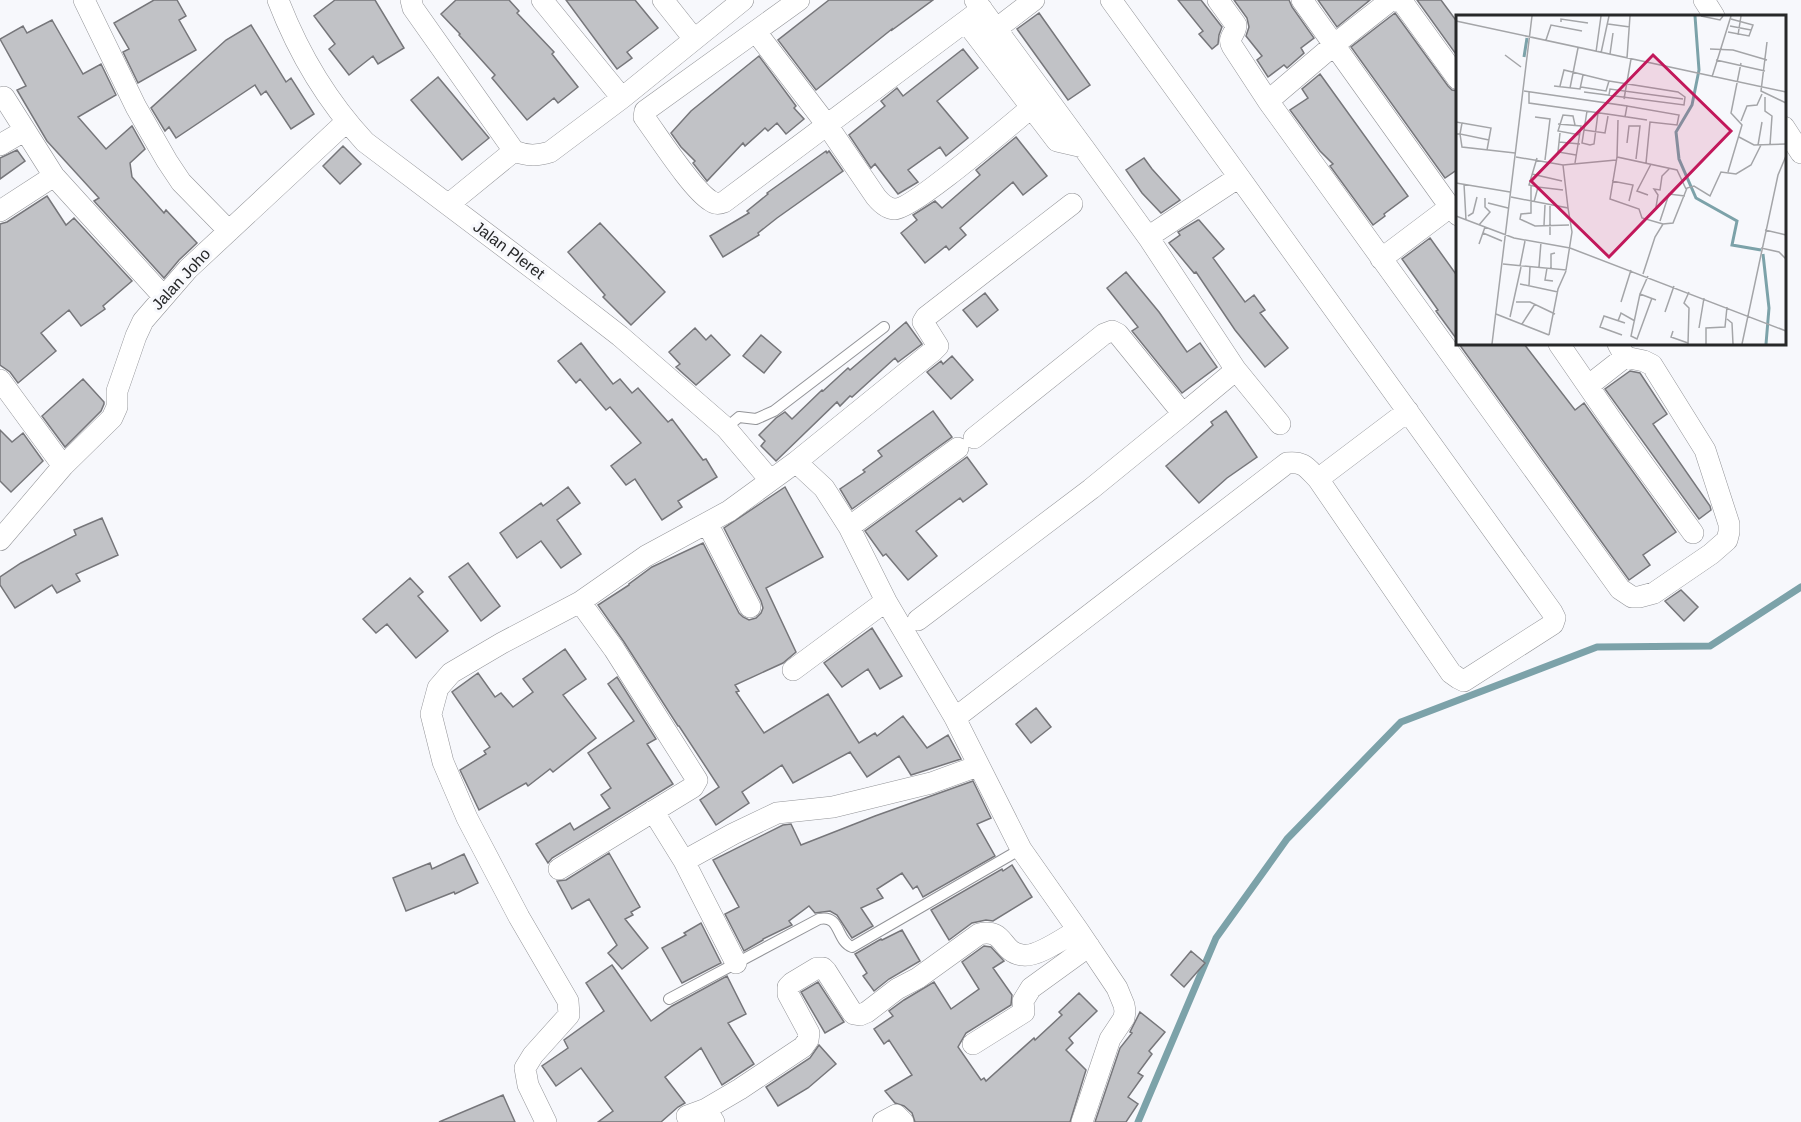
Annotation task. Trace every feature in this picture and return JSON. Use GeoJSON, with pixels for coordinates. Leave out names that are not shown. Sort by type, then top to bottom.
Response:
{"type":"FeatureCollection","features":[{"type":"Feature","properties":{"kind":"street"},"geometry":{"type":"LineString","coordinates":[[84,0],[136,108],[167,161],[181,182],[229,231]]}},
{"type":"Feature","properties":{"kind":"street","name":"Jalan Pleret"},"geometry":{"type":"LineString","coordinates":[[278,0],[305,60],[346,122],[365,142],[620,336],[726,428],[770,480]]}},
{"type":"Feature","properties":{"kind":"street"},"geometry":{"type":"LineString","coordinates":[[411,0],[413,8],[514,151],[531,155],[550,152],[622,98],[743,0]]}},
{"type":"Feature","properties":{"kind":"street"},"geometry":{"type":"LineString","coordinates":[[542,0],[622,98]]}},
{"type":"Feature","properties":{"kind":"street"},"geometry":{"type":"LineString","coordinates":[[663,0],[694,39]]}},
{"type":"Feature","properties":{"kind":"street"},"geometry":{"type":"LineString","coordinates":[[799,0],[645,111],[644,117],[690,181],[710,201],[720,204],[724,202],[974,10]]}},
{"type":"Feature","properties":{"kind":"street"},"geometry":{"type":"LineString","coordinates":[[996,29],[1034,0]]}},
{"type":"Feature","properties":{"kind":"street"},"geometry":{"type":"LineString","coordinates":[[956,718],[1287,463],[1297,462],[1306,466],[1318,479],[1451,673],[1458,678],[1464,681],[1553,624],[1555,618],[1111,0]]}},
{"type":"Feature","properties":{"kind":"street"},"geometry":{"type":"LineString","coordinates":[[1218,0],[1236,25],[1236,30],[1230,38],[1232,46],[1268,101],[1620,589],[1632,597],[1654,593],[1711,554],[1727,540],[1730,531],[1729,524],[1705,450],[1652,365],[1622,350],[1588,386]]}},
{"type":"Feature","properties":{"kind":"street"},"geometry":{"type":"LineString","coordinates":[[1302,0],[1454,211],[1381,259]]}},
{"type":"Feature","properties":{"kind":"street"},"geometry":{"type":"LineString","coordinates":[[1268,101],[1391,0]]}},
{"type":"Feature","properties":{"kind":"street"},"geometry":{"type":"LineString","coordinates":[[1401,0],[1456,76]]}},
{"type":"Feature","properties":{"kind":"street"},"geometry":{"type":"LineString","coordinates":[[1704,0],[1713,15]]}},
{"type":"Feature","properties":{"kind":"street"},"geometry":{"type":"LineString","coordinates":[[974,10],[996,29],[1148,237],[1236,370],[1280,424]]}},
{"type":"Feature","properties":{"kind":"street"},"geometry":{"type":"LineString","coordinates":[[974,10],[1031,108],[1057,141],[1083,147]]}},
{"type":"Feature","properties":{"kind":"street"},"geometry":{"type":"LineString","coordinates":[[756,32],[826,125],[876,197],[885,206],[896,209],[906,205],[940,182],[1031,108]]}},
{"type":"Feature","properties":{"kind":"street"},"geometry":{"type":"LineString","coordinates":[[1,96],[54,176],[164,296]]}},
{"type":"Feature","properties":{"kind":"street","name":"Jalan Joho"},"geometry":{"type":"LineString","coordinates":[[0,540],[63,466],[112,418],[117,407],[117,391],[143,321],[188,269],[346,122]]}},
{"type":"Feature","properties":{"kind":"street"},"geometry":{"type":"LineString","coordinates":[[0,146],[24,130]]}},
{"type":"Feature","properties":{"kind":"street"},"geometry":{"type":"LineString","coordinates":[[449,204],[514,151]]}},
{"type":"Feature","properties":{"kind":"street"},"geometry":{"type":"LineString","coordinates":[[0,211],[54,176]]}},
{"type":"Feature","properties":{"kind":"street"},"geometry":{"type":"LineString","coordinates":[[1148,237],[1239,177]]}},
{"type":"Feature","properties":{"kind":"street"},"geometry":{"type":"LineString","coordinates":[[546,1122],[528,1085],[525,1068],[533,1054],[568,1015],[568,1001],[519,917],[467,818],[443,762],[431,714],[438,688],[451,672],[579,602],[646,556],[729,511],[796,462],[938,346],[923,322],[926,317],[1072,204]]}},
{"type":"Feature","properties":{"kind":"street"},"geometry":{"type":"LineString","coordinates":[[849,527],[966,443],[1104,334],[1112,331],[1118,334],[1182,414]]}},
{"type":"Feature","properties":{"kind":"street"},"geometry":{"type":"LineString","coordinates":[[1560,345],[1694,533]]}},
{"type":"Feature","properties":{"kind":"street"},"geometry":{"type":"LineString","coordinates":[[918,620],[1090,489],[1236,370]]}},
{"type":"Feature","properties":{"kind":"street"},"geometry":{"type":"LineString","coordinates":[[0,380],[63,466]]}},
{"type":"Feature","properties":{"kind":"street"},"geometry":{"type":"LineString","coordinates":[[1318,479],[1408,411]]}},
{"type":"Feature","properties":{"kind":"street"},"geometry":{"type":"LineString","coordinates":[[796,462],[824,488],[849,527],[886,601],[956,718],[1021,849],[1117,988],[1125,1011],[1124,1018],[1110,1040],[1082,1122]]}},
{"type":"Feature","properties":{"kind":"street"},"geometry":{"type":"LineString","coordinates":[[707,523],[750,607]]}},
{"type":"Feature","properties":{"kind":"street"},"geometry":{"type":"LineString","coordinates":[[793,670],[886,601]]}},
{"type":"Feature","properties":{"kind":"street"},"geometry":{"type":"LineString","coordinates":[[559,869],[693,787],[697,780],[614,650],[579,602]]}},
{"type":"Feature","properties":{"kind":"street"},"geometry":{"type":"LineString","coordinates":[[684,861],[777,813],[833,807],[932,783],[978,766]]}},
{"type":"Feature","properties":{"kind":"street"},"geometry":{"type":"LineString","coordinates":[[653,811],[684,861],[736,963]]}},
{"type":"Feature","properties":{"kind":"street"},"geometry":{"type":"LineString","coordinates":[[702,1116],[802,1047],[808,1040],[809,1033],[788,994],[788,987],[817,968],[823,968],[826,971],[852,1012],[860,1015],[897,989],[918,978],[979,934],[987,932],[997,935],[1011,952],[1024,956],[1084,938]]}},
{"type":"Feature","properties":{"kind":"street"},"geometry":{"type":"LineString","coordinates":[[973,1044],[1024,1012],[1023,1001],[1031,988],[1084,938]]}},
{"type":"Feature","properties":{"kind":"street"},"geometry":{"type":"LineString","coordinates":[[883,1122],[896,1115],[903,1122]]}},
{"type":"Feature","properties":{"kind":"lane"},"geometry":{"type":"LineString","coordinates":[[726,428],[739,417],[756,419],[774,411],[884,327]]}},
{"type":"Feature","properties":{"kind":"lane"},"geometry":{"type":"LineString","coordinates":[[669,999],[823,918],[832,920],[846,944],[852,947],[1021,849]]}},
{"type":"Feature","properties":{"kind":"building"},"geometry":{"type":"Polygon","coordinates":[[[154,0],[177,0],[186,16],[179,20],[196,50],[138,83],[123,52],[129,49],[114,23],[154,0]]]}},
{"type":"Feature","properties":{"kind":"building"},"geometry":{"type":"Polygon","coordinates":[[[335,0],[375,0],[404,48],[378,64],[373,56],[349,75],[329,49],[335,44],[314,16],[335,0]]]}},
{"type":"Feature","properties":{"kind":"building"},"geometry":{"type":"Polygon","coordinates":[[[456,0],[509,0],[519,11],[517,13],[554,52],[552,54],[578,87],[558,103],[554,98],[527,120],[492,78],[495,75],[441,14],[456,0]]]}},
{"type":"Feature","properties":{"kind":"building"},"geometry":{"type":"Polygon","coordinates":[[[566,0],[635,0],[658,28],[627,52],[632,58],[617,69],[566,0]]]}},
{"type":"Feature","properties":{"kind":"building"},"geometry":{"type":"Polygon","coordinates":[[[829,0],[933,0],[892,29],[816,90],[778,40],[829,0]]]}},
{"type":"Feature","properties":{"kind":"building"},"geometry":{"type":"Polygon","coordinates":[[[1178,0],[1201,0],[1222,27],[1218,44],[1212,49],[1199,34],[1203,31],[1178,0]]]}},
{"type":"Feature","properties":{"kind":"building"},"geometry":{"type":"Polygon","coordinates":[[[1234,0],[1289,0],[1314,38],[1301,48],[1304,53],[1287,68],[1284,65],[1268,77],[1257,60],[1262,56],[1246,36],[1249,27],[1247,18],[1234,0]]]}},
{"type":"Feature","properties":{"kind":"building"},"geometry":{"type":"Polygon","coordinates":[[[1318,0],[1370,0],[1337,27],[1318,0]]]}},
{"type":"Feature","properties":{"kind":"building"},"geometry":{"type":"Polygon","coordinates":[[[1417,0],[1441,0],[1456,20],[1456,54],[1417,0]]]}},
{"type":"Feature","properties":{"kind":"building"},"geometry":{"type":"Polygon","coordinates":[[[1039,13],[1090,85],[1068,100],[1017,29],[1039,13]]]}},
{"type":"Feature","properties":{"kind":"building"},"geometry":{"type":"Polygon","coordinates":[[[1395,13],[1448,86],[1456,91],[1456,170],[1445,178],[1351,47],[1395,13]]]}},
{"type":"Feature","properties":{"kind":"building"},"geometry":{"type":"Polygon","coordinates":[[[52,20],[83,74],[101,64],[116,95],[78,117],[106,149],[132,126],[145,149],[130,163],[132,177],[164,213],[166,210],[197,243],[164,278],[94,201],[99,198],[47,141],[17,90],[26,86],[0,39],[23,26],[27,33],[52,20]]]}},
{"type":"Feature","properties":{"kind":"building"},"geometry":{"type":"Polygon","coordinates":[[[251,25],[286,82],[291,78],[314,114],[291,129],[266,91],[261,95],[255,85],[176,138],[169,127],[165,131],[151,108],[226,40],[251,25]]]}},
{"type":"Feature","properties":{"kind":"building"},"geometry":{"type":"Polygon","coordinates":[[[963,49],[978,68],[937,101],[968,138],[946,156],[940,147],[908,170],[918,182],[898,194],[875,164],[871,168],[849,135],[885,106],[881,101],[897,88],[903,96],[963,49]]]}},
{"type":"Feature","properties":{"kind":"building"},"geometry":{"type":"Polygon","coordinates":[[[759,56],[804,119],[786,134],[777,123],[768,131],[765,128],[745,146],[743,143],[707,181],[693,163],[695,161],[671,133],[691,111],[759,56]]]}},
{"type":"Feature","properties":{"kind":"building"},"geometry":{"type":"Polygon","coordinates":[[[1320,74],[1408,196],[1373,225],[1330,166],[1333,164],[1320,151],[1290,110],[1308,98],[1302,89],[1320,74]]]}},
{"type":"Feature","properties":{"kind":"building"},"geometry":{"type":"Polygon","coordinates":[[[438,77],[489,138],[462,160],[411,100],[438,77]]]}},
{"type":"Feature","properties":{"kind":"building"},"geometry":{"type":"Polygon","coordinates":[[[1016,137],[1047,176],[1023,195],[1013,182],[960,228],[966,235],[949,250],[946,246],[925,263],[901,233],[917,220],[913,215],[935,201],[942,208],[980,175],[976,170],[1016,137]]]}},
{"type":"Feature","properties":{"kind":"building"},"geometry":{"type":"Polygon","coordinates":[[[343,146],[361,164],[340,184],[323,166],[343,146]]]}},
{"type":"Feature","properties":{"kind":"building"},"geometry":{"type":"Polygon","coordinates":[[[17,150],[25,161],[0,179],[0,158],[17,150]]]}},
{"type":"Feature","properties":{"kind":"building"},"geometry":{"type":"Polygon","coordinates":[[[826,151],[827,153],[829,151],[843,171],[777,218],[758,233],[759,235],[723,257],[710,236],[749,213],[747,211],[767,193],[826,151]]]}},
{"type":"Feature","properties":{"kind":"building"},"geometry":{"type":"Polygon","coordinates":[[[1144,158],[1180,200],[1161,213],[1142,193],[1126,170],[1144,158]]]}},
{"type":"Feature","properties":{"kind":"building"},"geometry":{"type":"Polygon","coordinates":[[[47,196],[66,225],[74,218],[132,281],[103,306],[105,309],[81,326],[69,310],[41,333],[56,351],[18,383],[10,372],[0,365],[0,224],[7,222],[47,196]]]}},
{"type":"Feature","properties":{"kind":"building"},"geometry":{"type":"Polygon","coordinates":[[[1198,220],[1224,249],[1213,258],[1245,302],[1254,295],[1265,310],[1260,313],[1288,348],[1265,367],[1235,330],[1196,272],[1194,273],[1169,243],[1180,235],[1178,232],[1198,220]]]}},
{"type":"Feature","properties":{"kind":"building"},"geometry":{"type":"Polygon","coordinates":[[[600,223],[665,292],[631,325],[603,297],[605,295],[568,252],[600,223]]]}},
{"type":"Feature","properties":{"kind":"building"},"geometry":{"type":"Polygon","coordinates":[[[1430,238],[1456,274],[1456,338],[1436,311],[1438,310],[1402,259],[1430,238]]]}},
{"type":"Feature","properties":{"kind":"building"},"geometry":{"type":"Polygon","coordinates":[[[1126,272],[1159,312],[1187,352],[1200,343],[1217,367],[1182,393],[1132,331],[1138,327],[1107,288],[1126,272]]]}},
{"type":"Feature","properties":{"kind":"building"},"geometry":{"type":"Polygon","coordinates":[[[985,293],[998,310],[977,327],[963,310],[985,293]]]}},
{"type":"Feature","properties":{"kind":"building"},"geometry":{"type":"Polygon","coordinates":[[[906,322],[922,344],[898,362],[895,358],[840,406],[837,402],[776,461],[761,446],[765,441],[759,435],[776,418],[785,412],[792,419],[822,390],[848,368],[850,370],[906,322]]]}},
{"type":"Feature","properties":{"kind":"building"},"geometry":{"type":"Polygon","coordinates":[[[695,328],[706,340],[711,335],[730,355],[696,385],[676,367],[680,364],[669,352],[695,328]]]}},
{"type":"Feature","properties":{"kind":"building"},"geometry":{"type":"Polygon","coordinates":[[[761,335],[781,352],[764,373],[743,356],[761,335]]]}},
{"type":"Feature","properties":{"kind":"building"},"geometry":{"type":"Polygon","coordinates":[[[581,343],[613,384],[620,379],[632,393],[638,388],[668,422],[672,419],[703,460],[706,459],[717,477],[678,501],[682,507],[662,520],[635,479],[626,485],[611,466],[641,443],[610,407],[606,410],[580,379],[576,383],[558,361],[581,343]]]}},
{"type":"Feature","properties":{"kind":"building"},"geometry":{"type":"Polygon","coordinates":[[[1460,345],[1525,345],[1575,410],[1584,403],[1676,532],[1643,555],[1650,565],[1629,580],[1460,345]]]}},
{"type":"Feature","properties":{"kind":"building"},"geometry":{"type":"Polygon","coordinates":[[[952,356],[973,380],[951,399],[927,372],[941,361],[943,364],[952,356]]]}},
{"type":"Feature","properties":{"kind":"building"},"geometry":{"type":"Polygon","coordinates":[[[1630,371],[1640,373],[1667,414],[1653,424],[1710,506],[1711,510],[1699,519],[1605,389],[1630,371]]]}},
{"type":"Feature","properties":{"kind":"building"},"geometry":{"type":"Polygon","coordinates":[[[83,379],[104,404],[101,411],[65,447],[42,416],[83,379]]]}},
{"type":"Feature","properties":{"kind":"building"},"geometry":{"type":"Polygon","coordinates":[[[933,411],[952,437],[852,509],[840,489],[865,472],[863,470],[882,456],[878,451],[933,411]]]}},
{"type":"Feature","properties":{"kind":"building"},"geometry":{"type":"Polygon","coordinates":[[[1226,411],[1257,457],[1227,478],[1199,503],[1166,466],[1213,425],[1211,422],[1226,411]]]}},
{"type":"Feature","properties":{"kind":"building"},"geometry":{"type":"Polygon","coordinates":[[[0,430],[12,442],[23,433],[43,461],[11,492],[0,481],[0,430]]]}},
{"type":"Feature","properties":{"kind":"building"},"geometry":{"type":"Polygon","coordinates":[[[967,457],[987,484],[963,502],[960,498],[916,531],[937,556],[908,580],[886,554],[883,556],[865,531],[967,457]]]}},
{"type":"Feature","properties":{"kind":"building"},"geometry":{"type":"Polygon","coordinates":[[[568,487],[580,503],[557,520],[581,554],[561,568],[541,541],[517,558],[500,533],[541,503],[543,506],[568,487]]]}},
{"type":"Feature","properties":{"kind":"building"},"geometry":{"type":"Polygon","coordinates":[[[785,487],[823,557],[766,588],[796,652],[783,663],[735,685],[739,691],[736,692],[764,733],[828,694],[859,743],[875,733],[877,736],[903,716],[927,748],[948,735],[961,759],[911,775],[899,756],[867,777],[850,752],[793,783],[782,765],[742,792],[749,803],[716,825],[700,800],[719,787],[598,605],[652,567],[703,543],[739,613],[749,620],[756,618],[763,608],[761,601],[724,528],[785,487]]]}},
{"type":"Feature","properties":{"kind":"building"},"geometry":{"type":"Polygon","coordinates":[[[102,518],[118,555],[76,574],[80,581],[57,593],[52,585],[15,608],[0,585],[0,577],[21,563],[76,535],[74,530],[102,518]]]}},
{"type":"Feature","properties":{"kind":"building"},"geometry":{"type":"Polygon","coordinates":[[[468,563],[500,606],[481,621],[449,577],[468,563]]]}},
{"type":"Feature","properties":{"kind":"building"},"geometry":{"type":"Polygon","coordinates":[[[410,578],[423,592],[418,596],[448,631],[416,658],[387,624],[376,633],[363,619],[410,578]]]}},
{"type":"Feature","properties":{"kind":"building"},"geometry":{"type":"Polygon","coordinates":[[[1681,590],[1698,607],[1684,621],[1665,601],[1681,590]]]}},
{"type":"Feature","properties":{"kind":"building"},"geometry":{"type":"Polygon","coordinates":[[[872,628],[902,676],[880,689],[868,669],[842,687],[824,663],[872,628]]]}},
{"type":"Feature","properties":{"kind":"building"},"geometry":{"type":"Polygon","coordinates":[[[565,649],[586,679],[563,695],[596,738],[553,772],[550,769],[528,786],[526,783],[479,810],[460,770],[486,754],[484,751],[490,747],[452,692],[478,673],[495,697],[501,693],[513,707],[533,692],[523,679],[565,649]]]}},
{"type":"Feature","properties":{"kind":"building"},"geometry":{"type":"Polygon","coordinates":[[[617,677],[656,739],[647,744],[673,784],[552,858],[548,863],[536,844],[570,823],[574,830],[610,808],[601,795],[611,788],[588,753],[634,721],[608,684],[617,677]]]}},
{"type":"Feature","properties":{"kind":"building"},"geometry":{"type":"Polygon","coordinates":[[[1036,708],[1051,727],[1031,743],[1016,724],[1036,708]]]}},
{"type":"Feature","properties":{"kind":"building"},"geometry":{"type":"Polygon","coordinates":[[[973,781],[991,818],[977,824],[995,856],[923,897],[917,886],[913,889],[902,873],[877,889],[883,898],[861,908],[873,926],[852,938],[837,915],[830,911],[815,913],[809,906],[789,921],[792,925],[744,951],[725,914],[739,907],[713,860],[783,825],[791,824],[801,845],[973,781]]]}},
{"type":"Feature","properties":{"kind":"building"},"geometry":{"type":"Polygon","coordinates":[[[609,853],[640,907],[631,912],[633,915],[625,919],[648,948],[622,969],[608,953],[617,945],[589,899],[572,909],[557,881],[566,880],[609,853]]]}},
{"type":"Feature","properties":{"kind":"building"},"geometry":{"type":"Polygon","coordinates":[[[464,854],[478,883],[455,894],[454,892],[406,911],[393,878],[430,863],[432,869],[464,854]]]}},
{"type":"Feature","properties":{"kind":"building"},"geometry":{"type":"Polygon","coordinates":[[[1012,865],[1032,897],[993,921],[972,923],[949,940],[931,910],[1012,865]]]}},
{"type":"Feature","properties":{"kind":"building"},"geometry":{"type":"Polygon","coordinates":[[[701,923],[721,963],[682,983],[662,948],[686,935],[684,933],[701,923]]]}},
{"type":"Feature","properties":{"kind":"building"},"geometry":{"type":"Polygon","coordinates":[[[902,930],[920,961],[889,979],[874,991],[863,976],[867,973],[855,954],[902,930]]]}},
{"type":"Feature","properties":{"kind":"building"},"geometry":{"type":"Polygon","coordinates":[[[984,946],[991,947],[1004,961],[993,968],[1012,995],[1011,1005],[966,1033],[958,1047],[981,1080],[984,1078],[986,1081],[1034,1038],[1035,1040],[1062,1015],[1059,1012],[1079,993],[1097,1011],[1069,1038],[1073,1043],[1066,1050],[1086,1070],[1070,1122],[915,1122],[912,1113],[904,1106],[895,1103],[885,1091],[912,1075],[889,1040],[884,1044],[874,1029],[893,1016],[889,1011],[934,982],[951,1009],[979,989],[962,962],[984,946]]]}},
{"type":"Feature","properties":{"kind":"building"},"geometry":{"type":"Polygon","coordinates":[[[1191,951],[1205,963],[1184,987],[1171,975],[1191,951]]]}},
{"type":"Feature","properties":{"kind":"building"},"geometry":{"type":"Polygon","coordinates":[[[612,965],[651,1021],[672,1006],[727,976],[746,1014],[728,1023],[754,1064],[722,1085],[701,1048],[665,1077],[685,1103],[661,1122],[598,1122],[613,1111],[581,1068],[556,1086],[542,1066],[568,1048],[564,1040],[604,1011],[586,983],[612,965]]]}},
{"type":"Feature","properties":{"kind":"building"},"geometry":{"type":"Polygon","coordinates":[[[818,982],[844,1022],[825,1033],[801,992],[818,982]]]}},
{"type":"Feature","properties":{"kind":"building"},"geometry":{"type":"Polygon","coordinates":[[[1140,1012],[1165,1032],[1149,1051],[1152,1054],[1138,1073],[1143,1076],[1128,1097],[1138,1104],[1126,1122],[1095,1122],[1120,1048],[1132,1033],[1130,1032],[1140,1012]]]}},
{"type":"Feature","properties":{"kind":"building"},"geometry":{"type":"Polygon","coordinates":[[[819,1045],[836,1064],[808,1088],[778,1106],[766,1087],[810,1058],[819,1045]]]}},
{"type":"Feature","properties":{"kind":"building"},"geometry":{"type":"Polygon","coordinates":[[[503,1095],[515,1122],[439,1122],[503,1095]]]}},
{"type":"Feature","properties":{"kind":"waterway"},"geometry":{"type":"LineString","coordinates":[[1138,1122],[1216,938],[1287,839],[1401,722],[1597,647],[1710,646],[1801,587]]}}]}
